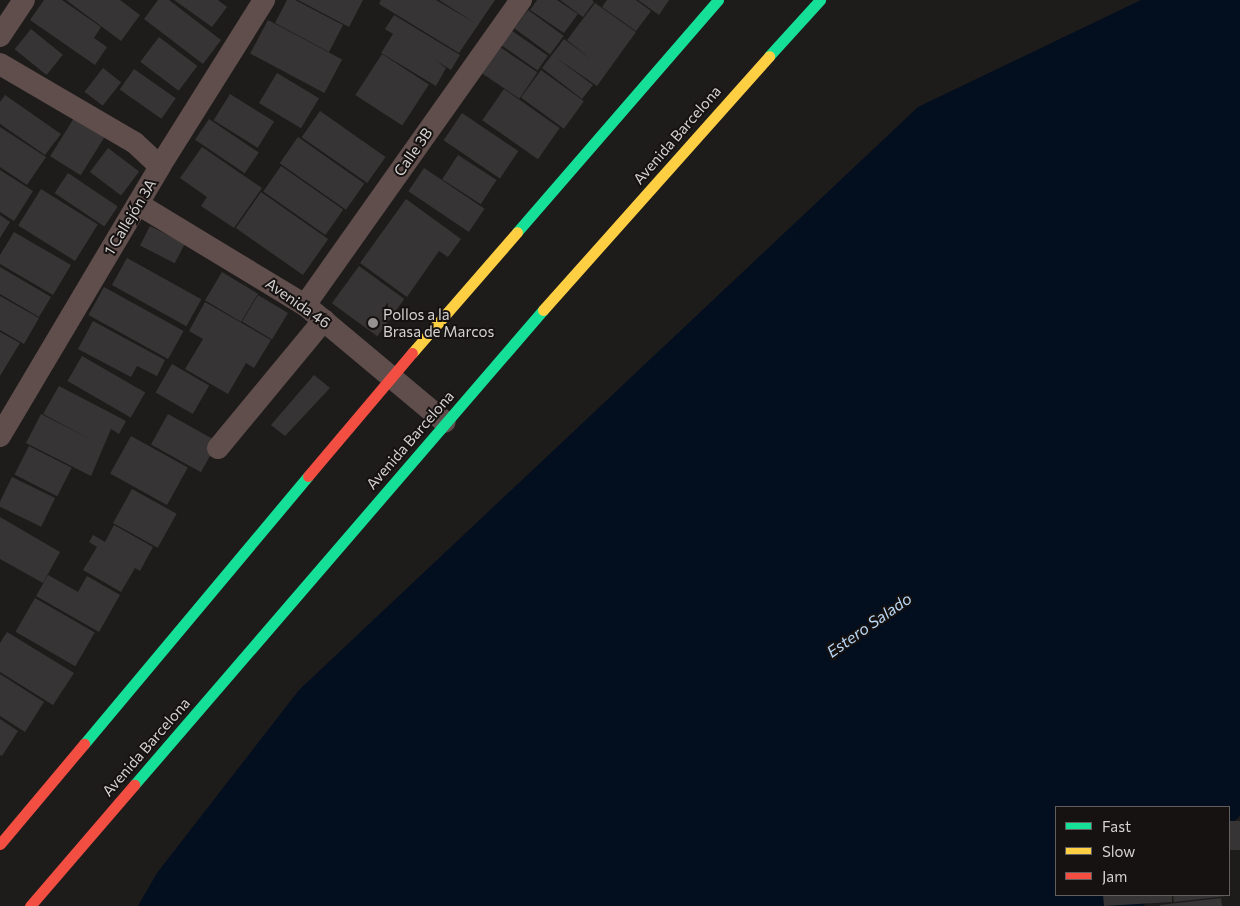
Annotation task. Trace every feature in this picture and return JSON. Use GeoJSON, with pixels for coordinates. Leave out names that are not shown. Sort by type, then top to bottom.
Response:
{"type":"FeatureCollection","features":[{"type":"Feature","properties":{"kind":"main road","name":"Avenida Barcelona"},"geometry":{"type":"LineString","coordinates":[[30,906],[445,422],[729,98],[820,0]]}},
{"type":"Feature","properties":{"kind":"main road"},"geometry":{"type":"LineString","coordinates":[[0,844],[392,376],[716,1]]}},
{"type":"Feature","properties":{"kind":"street"},"geometry":{"type":"LineString","coordinates":[[0,36],[24,0]]}},
{"type":"Feature","properties":{"kind":"street","name":"1 Callejón 3A"},"geometry":{"type":"LineString","coordinates":[[0,436],[160,166],[264,0]]}},
{"type":"Feature","properties":{"kind":"street","name":"Calle 3B"},"geometry":{"type":"LineString","coordinates":[[305,305],[521,0]]}},
{"type":"Feature","properties":{"kind":"street"},"geometry":{"type":"LineString","coordinates":[[0,64],[135,143],[160,166]]}},
{"type":"Feature","properties":{"kind":"street","name":"Avenida 46"},"geometry":{"type":"LineString","coordinates":[[138,204],[305,305],[445,422]]}},
{"type":"Feature","properties":{"kind":"street"},"geometry":{"type":"LineString","coordinates":[[218,448],[324,320]]}},
{"type":"Feature","properties":{"kind":"water","name":"Estero Salado"},"geometry":{"type":"Polygon","coordinates":[[[1141,0],[1240,0],[1240,816],[1230,825],[1230,806],[1055,806],[1055,896],[1154,896],[1143,906],[138,906],[157,873],[299,690],[918,107],[1141,0]]]}},
{"type":"Feature","properties":{"kind":"building"},"geometry":{"type":"Polygon","coordinates":[[[44,0],[62,0],[101,27],[94,38],[107,47],[95,65],[30,20],[44,0]]]}},
{"type":"Feature","properties":{"kind":"building"},"geometry":{"type":"Polygon","coordinates":[[[66,0],[120,0],[140,15],[121,41],[66,0]]]}},
{"type":"Feature","properties":{"kind":"building"},"geometry":{"type":"Polygon","coordinates":[[[158,0],[169,0],[221,40],[203,64],[144,19],[158,0]]]}},
{"type":"Feature","properties":{"kind":"building"},"geometry":{"type":"Polygon","coordinates":[[[174,0],[218,0],[227,7],[212,27],[174,0]]]}},
{"type":"Feature","properties":{"kind":"building"},"geometry":{"type":"Polygon","coordinates":[[[287,0],[295,0],[343,25],[329,52],[275,23],[287,0]]]}},
{"type":"Feature","properties":{"kind":"building"},"geometry":{"type":"Polygon","coordinates":[[[298,0],[363,0],[349,27],[298,0]]]}},
{"type":"Feature","properties":{"kind":"building"},"geometry":{"type":"Polygon","coordinates":[[[381,0],[436,0],[475,23],[439,0],[495,0],[459,53],[379,4],[381,0]]]}},
{"type":"Feature","properties":{"kind":"building"},"geometry":{"type":"Polygon","coordinates":[[[537,0],[557,0],[578,14],[564,33],[530,10],[537,0]]]}},
{"type":"Feature","properties":{"kind":"building"},"geometry":{"type":"Polygon","coordinates":[[[560,0],[592,0],[594,2],[583,17],[560,0]]]}},
{"type":"Feature","properties":{"kind":"building"},"geometry":{"type":"Polygon","coordinates":[[[607,0],[636,0],[651,11],[636,31],[602,7],[607,0]]]}},
{"type":"Feature","properties":{"kind":"building"},"geometry":{"type":"Polygon","coordinates":[[[638,0],[669,0],[659,15],[638,0]]]}},
{"type":"Feature","properties":{"kind":"building"},"geometry":{"type":"Polygon","coordinates":[[[595,3],[636,32],[597,86],[555,57],[593,85],[582,99],[542,68],[564,39],[591,59],[567,40],[595,3]]]}},
{"type":"Feature","properties":{"kind":"building"},"geometry":{"type":"Polygon","coordinates":[[[528,10],[564,36],[550,54],[514,29],[528,10]]]}},
{"type":"Feature","properties":{"kind":"building"},"geometry":{"type":"Polygon","coordinates":[[[394,15],[460,55],[451,70],[435,60],[446,68],[436,86],[381,53],[393,34],[385,29],[394,15]]]}},
{"type":"Feature","properties":{"kind":"building"},"geometry":{"type":"Polygon","coordinates":[[[268,20],[342,59],[324,93],[250,54],[268,20]]]}},
{"type":"Feature","properties":{"kind":"building"},"geometry":{"type":"Polygon","coordinates":[[[31,29],[63,55],[47,75],[15,49],[31,29]]]}},
{"type":"Feature","properties":{"kind":"building"},"geometry":{"type":"Polygon","coordinates":[[[511,30],[548,56],[538,71],[501,45],[511,30]]]}},
{"type":"Feature","properties":{"kind":"building"},"geometry":{"type":"Polygon","coordinates":[[[159,37],[197,66],[179,91],[140,62],[159,37]]]}},
{"type":"Feature","properties":{"kind":"building"},"geometry":{"type":"Polygon","coordinates":[[[500,47],[537,72],[519,99],[482,74],[500,47]]]}},
{"type":"Feature","properties":{"kind":"building"},"geometry":{"type":"Polygon","coordinates":[[[382,54],[429,84],[402,126],[355,95],[382,54]]]}},
{"type":"Feature","properties":{"kind":"building"},"geometry":{"type":"Polygon","coordinates":[[[103,68],[121,82],[103,106],[85,92],[103,68]]]}},
{"type":"Feature","properties":{"kind":"building"},"geometry":{"type":"Polygon","coordinates":[[[134,69],[176,98],[161,119],[120,89],[134,69]]]}},
{"type":"Feature","properties":{"kind":"building"},"geometry":{"type":"Polygon","coordinates":[[[541,70],[584,101],[564,129],[521,98],[541,70]]]}},
{"type":"Feature","properties":{"kind":"building"},"geometry":{"type":"Polygon","coordinates":[[[277,73],[319,98],[301,128],[259,103],[277,73]]]}},
{"type":"Feature","properties":{"kind":"building"},"geometry":{"type":"Polygon","coordinates":[[[504,89],[560,128],[538,159],[482,120],[504,89]]]}},
{"type":"Feature","properties":{"kind":"building"},"geometry":{"type":"Polygon","coordinates":[[[230,94],[274,122],[258,148],[214,120],[230,94]]]}},
{"type":"Feature","properties":{"kind":"building"},"geometry":{"type":"Polygon","coordinates":[[[5,95],[61,134],[45,155],[0,124],[0,102],[5,95]]]}},
{"type":"Feature","properties":{"kind":"building"},"geometry":{"type":"Polygon","coordinates":[[[320,111],[386,157],[367,183],[302,137],[320,111]]]}},
{"type":"Feature","properties":{"kind":"building"},"geometry":{"type":"Polygon","coordinates":[[[462,113],[518,151],[500,178],[444,140],[462,113]]]}},
{"type":"Feature","properties":{"kind":"building"},"geometry":{"type":"Polygon","coordinates":[[[74,118],[105,137],[81,175],[50,156],[74,118]]]}},
{"type":"Feature","properties":{"kind":"building"},"geometry":{"type":"Polygon","coordinates":[[[209,119],[259,153],[245,173],[195,140],[209,119]]]}},
{"type":"Feature","properties":{"kind":"building"},"geometry":{"type":"Polygon","coordinates":[[[0,127],[46,157],[27,185],[0,167],[0,127]]]}},
{"type":"Feature","properties":{"kind":"building"},"geometry":{"type":"Polygon","coordinates":[[[298,137],[364,183],[346,210],[280,163],[298,137]]]}},
{"type":"Feature","properties":{"kind":"building"},"geometry":{"type":"Polygon","coordinates":[[[202,147],[262,188],[234,228],[201,206],[207,197],[180,178],[202,147]]]}},
{"type":"Feature","properties":{"kind":"building"},"geometry":{"type":"Polygon","coordinates":[[[108,148],[139,171],[121,195],[90,172],[108,148]]]}},
{"type":"Feature","properties":{"kind":"building"},"geometry":{"type":"Polygon","coordinates":[[[458,155],[497,180],[481,204],[442,179],[458,155]]]}},
{"type":"Feature","properties":{"kind":"building"},"geometry":{"type":"Polygon","coordinates":[[[281,166],[343,210],[325,235],[263,191],[281,166]]]}},
{"type":"Feature","properties":{"kind":"building"},"geometry":{"type":"Polygon","coordinates":[[[424,168],[485,209],[469,232],[408,191],[424,168]]]}},
{"type":"Feature","properties":{"kind":"building"},"geometry":{"type":"Polygon","coordinates":[[[0,170],[33,191],[14,221],[0,212],[0,170]]]}},
{"type":"Feature","properties":{"kind":"building"},"geometry":{"type":"Polygon","coordinates":[[[68,173],[118,207],[104,226],[55,193],[68,173]]]}},
{"type":"Feature","properties":{"kind":"building"},"geometry":{"type":"Polygon","coordinates":[[[41,189],[98,225],[75,261],[18,225],[41,189]]]}},
{"type":"Feature","properties":{"kind":"building"},"geometry":{"type":"Polygon","coordinates":[[[261,192],[328,239],[303,275],[236,228],[261,192]]]}},
{"type":"Feature","properties":{"kind":"building"},"geometry":{"type":"Polygon","coordinates":[[[406,199],[461,239],[448,257],[439,251],[407,297],[360,263],[406,199]]]}},
{"type":"Feature","properties":{"kind":"building"},"geometry":{"type":"Polygon","coordinates":[[[0,215],[10,222],[0,238],[0,215]]]}},
{"type":"Feature","properties":{"kind":"building"},"geometry":{"type":"Polygon","coordinates":[[[150,226],[185,244],[175,263],[140,246],[150,226]]]}},
{"type":"Feature","properties":{"kind":"building"},"geometry":{"type":"Polygon","coordinates":[[[14,232],[71,265],[53,295],[0,264],[0,255],[14,232]]]}},
{"type":"Feature","properties":{"kind":"building"},"geometry":{"type":"Polygon","coordinates":[[[127,258],[201,299],[186,326],[112,285],[127,258]]]}},
{"type":"Feature","properties":{"kind":"building"},"geometry":{"type":"Polygon","coordinates":[[[359,266],[404,299],[377,336],[332,303],[359,266]]]}},
{"type":"Feature","properties":{"kind":"building"},"geometry":{"type":"Polygon","coordinates":[[[0,267],[51,297],[39,317],[0,294],[0,267]]]}},
{"type":"Feature","properties":{"kind":"building"},"geometry":{"type":"Polygon","coordinates":[[[222,272],[258,294],[241,322],[205,300],[222,272]]]}},
{"type":"Feature","properties":{"kind":"building"},"geometry":{"type":"Polygon","coordinates":[[[104,287],[184,331],[168,359],[88,315],[104,287]]]}},
{"type":"Feature","properties":{"kind":"building"},"geometry":{"type":"Polygon","coordinates":[[[258,295],[288,313],[272,340],[242,322],[258,295]]]}},
{"type":"Feature","properties":{"kind":"building"},"geometry":{"type":"Polygon","coordinates":[[[0,296],[39,318],[24,344],[0,330],[0,296]]]}},
{"type":"Feature","properties":{"kind":"building"},"geometry":{"type":"Polygon","coordinates":[[[205,302],[271,340],[254,368],[246,363],[228,394],[185,369],[203,339],[189,331],[205,302]]]}},
{"type":"Feature","properties":{"kind":"building"},"geometry":{"type":"Polygon","coordinates":[[[93,321],[165,360],[157,376],[137,366],[131,377],[78,349],[93,321]]]}},
{"type":"Feature","properties":{"kind":"building"},"geometry":{"type":"Polygon","coordinates":[[[0,332],[20,343],[0,376],[0,332]]]}},
{"type":"Feature","properties":{"kind":"building"},"geometry":{"type":"Polygon","coordinates":[[[82,356],[145,392],[131,418],[68,381],[82,356]]]}},
{"type":"Feature","properties":{"kind":"building"},"geometry":{"type":"Polygon","coordinates":[[[172,364],[209,386],[193,414],[156,393],[172,364]]]}},
{"type":"Feature","properties":{"kind":"building"},"geometry":{"type":"Polygon","coordinates":[[[314,375],[330,388],[285,436],[271,425],[314,375]]]}},
{"type":"Feature","properties":{"kind":"building"},"geometry":{"type":"Polygon","coordinates":[[[59,386],[126,421],[119,434],[111,429],[91,476],[26,443],[41,414],[92,440],[43,414],[59,386]]]}},
{"type":"Feature","properties":{"kind":"building"},"geometry":{"type":"Polygon","coordinates":[[[168,414],[218,442],[201,472],[151,445],[168,414]]]}},
{"type":"Feature","properties":{"kind":"building"},"geometry":{"type":"Polygon","coordinates":[[[131,436],[188,468],[167,505],[110,474],[131,436]]]}},
{"type":"Feature","properties":{"kind":"building"},"geometry":{"type":"Polygon","coordinates":[[[29,446],[72,468],[57,496],[14,475],[29,446]]]}},
{"type":"Feature","properties":{"kind":"building"},"geometry":{"type":"Polygon","coordinates":[[[12,477],[55,498],[41,527],[0,507],[0,502],[12,477]]]}},
{"type":"Feature","properties":{"kind":"building"},"geometry":{"type":"Polygon","coordinates":[[[132,489],[177,514],[158,548],[113,523],[132,489]]]}},
{"type":"Feature","properties":{"kind":"building"},"geometry":{"type":"Polygon","coordinates":[[[0,517],[60,552],[43,583],[0,559],[0,517]]]}},
{"type":"Feature","properties":{"kind":"building"},"geometry":{"type":"Polygon","coordinates":[[[114,525],[153,547],[140,571],[135,568],[121,592],[83,570],[97,547],[89,542],[93,535],[105,542],[114,525]]]}},
{"type":"Feature","properties":{"kind":"building"},"geometry":{"type":"Polygon","coordinates":[[[48,575],[78,592],[87,576],[120,595],[99,632],[36,596],[48,575]]]}},
{"type":"Feature","properties":{"kind":"building"},"geometry":{"type":"Polygon","coordinates":[[[35,598],[95,632],[75,666],[16,632],[35,598]]]}},
{"type":"Feature","properties":{"kind":"building"},"geometry":{"type":"Polygon","coordinates":[[[7,632],[74,673],[53,705],[0,672],[0,643],[7,632]]]}},
{"type":"Feature","properties":{"kind":"building"},"geometry":{"type":"Polygon","coordinates":[[[0,674],[44,702],[25,732],[0,716],[0,674]]]}},
{"type":"Feature","properties":{"kind":"building"},"geometry":{"type":"Polygon","coordinates":[[[0,719],[18,731],[2,756],[0,755],[0,719]]]}},
{"type":"Feature","properties":{"kind":"building"},"geometry":{"type":"Polygon","coordinates":[[[1230,821],[1240,821],[1240,850],[1230,850],[1230,821]]]}},
{"type":"Feature","properties":{"kind":"building"},"geometry":{"type":"Polygon","coordinates":[[[1103,896],[1172,896],[1172,902],[1104,906],[1103,896]]]}},
{"type":"Feature","properties":{"kind":"building"},"geometry":{"type":"Polygon","coordinates":[[[1173,896],[1227,896],[1174,902],[1173,896]]]}},
{"type":"Feature","properties":{"kind":"building"},"geometry":{"type":"Polygon","coordinates":[[[1221,898],[1222,906],[1160,906],[1160,905],[1221,898]]]}},
{"type":"Feature","properties":{"kind":"traffic: fast"},"geometry":{"type":"LineString","coordinates":[[517,232],[718,0]]}},
{"type":"Feature","properties":{"kind":"traffic: fast"},"geometry":{"type":"LineString","coordinates":[[769,56],[820,0]]}},
{"type":"Feature","properties":{"kind":"traffic: fast"},"geometry":{"type":"LineString","coordinates":[[134,785],[543,310]]}},
{"type":"Feature","properties":{"kind":"traffic: fast"},"geometry":{"type":"LineString","coordinates":[[84,744],[308,476]]}},
{"type":"Feature","properties":{"kind":"traffic: slow"},"geometry":{"type":"LineString","coordinates":[[543,310],[769,56]]}},
{"type":"Feature","properties":{"kind":"traffic: slow"},"geometry":{"type":"LineString","coordinates":[[412,353],[517,232]]}},
{"type":"Feature","properties":{"kind":"traffic: jam"},"geometry":{"type":"LineString","coordinates":[[308,476],[412,353]]}},
{"type":"Feature","properties":{"kind":"traffic: jam"},"geometry":{"type":"LineString","coordinates":[[0,844],[84,744]]}},
{"type":"Feature","properties":{"kind":"traffic: jam"},"geometry":{"type":"LineString","coordinates":[[30,906],[134,785]]}},
{"type":"Feature","properties":{"kind":"place","name":"Pollos a la Brasa de Marcos"},"geometry":{"type":"Point","coordinates":[373,323]}}]}
